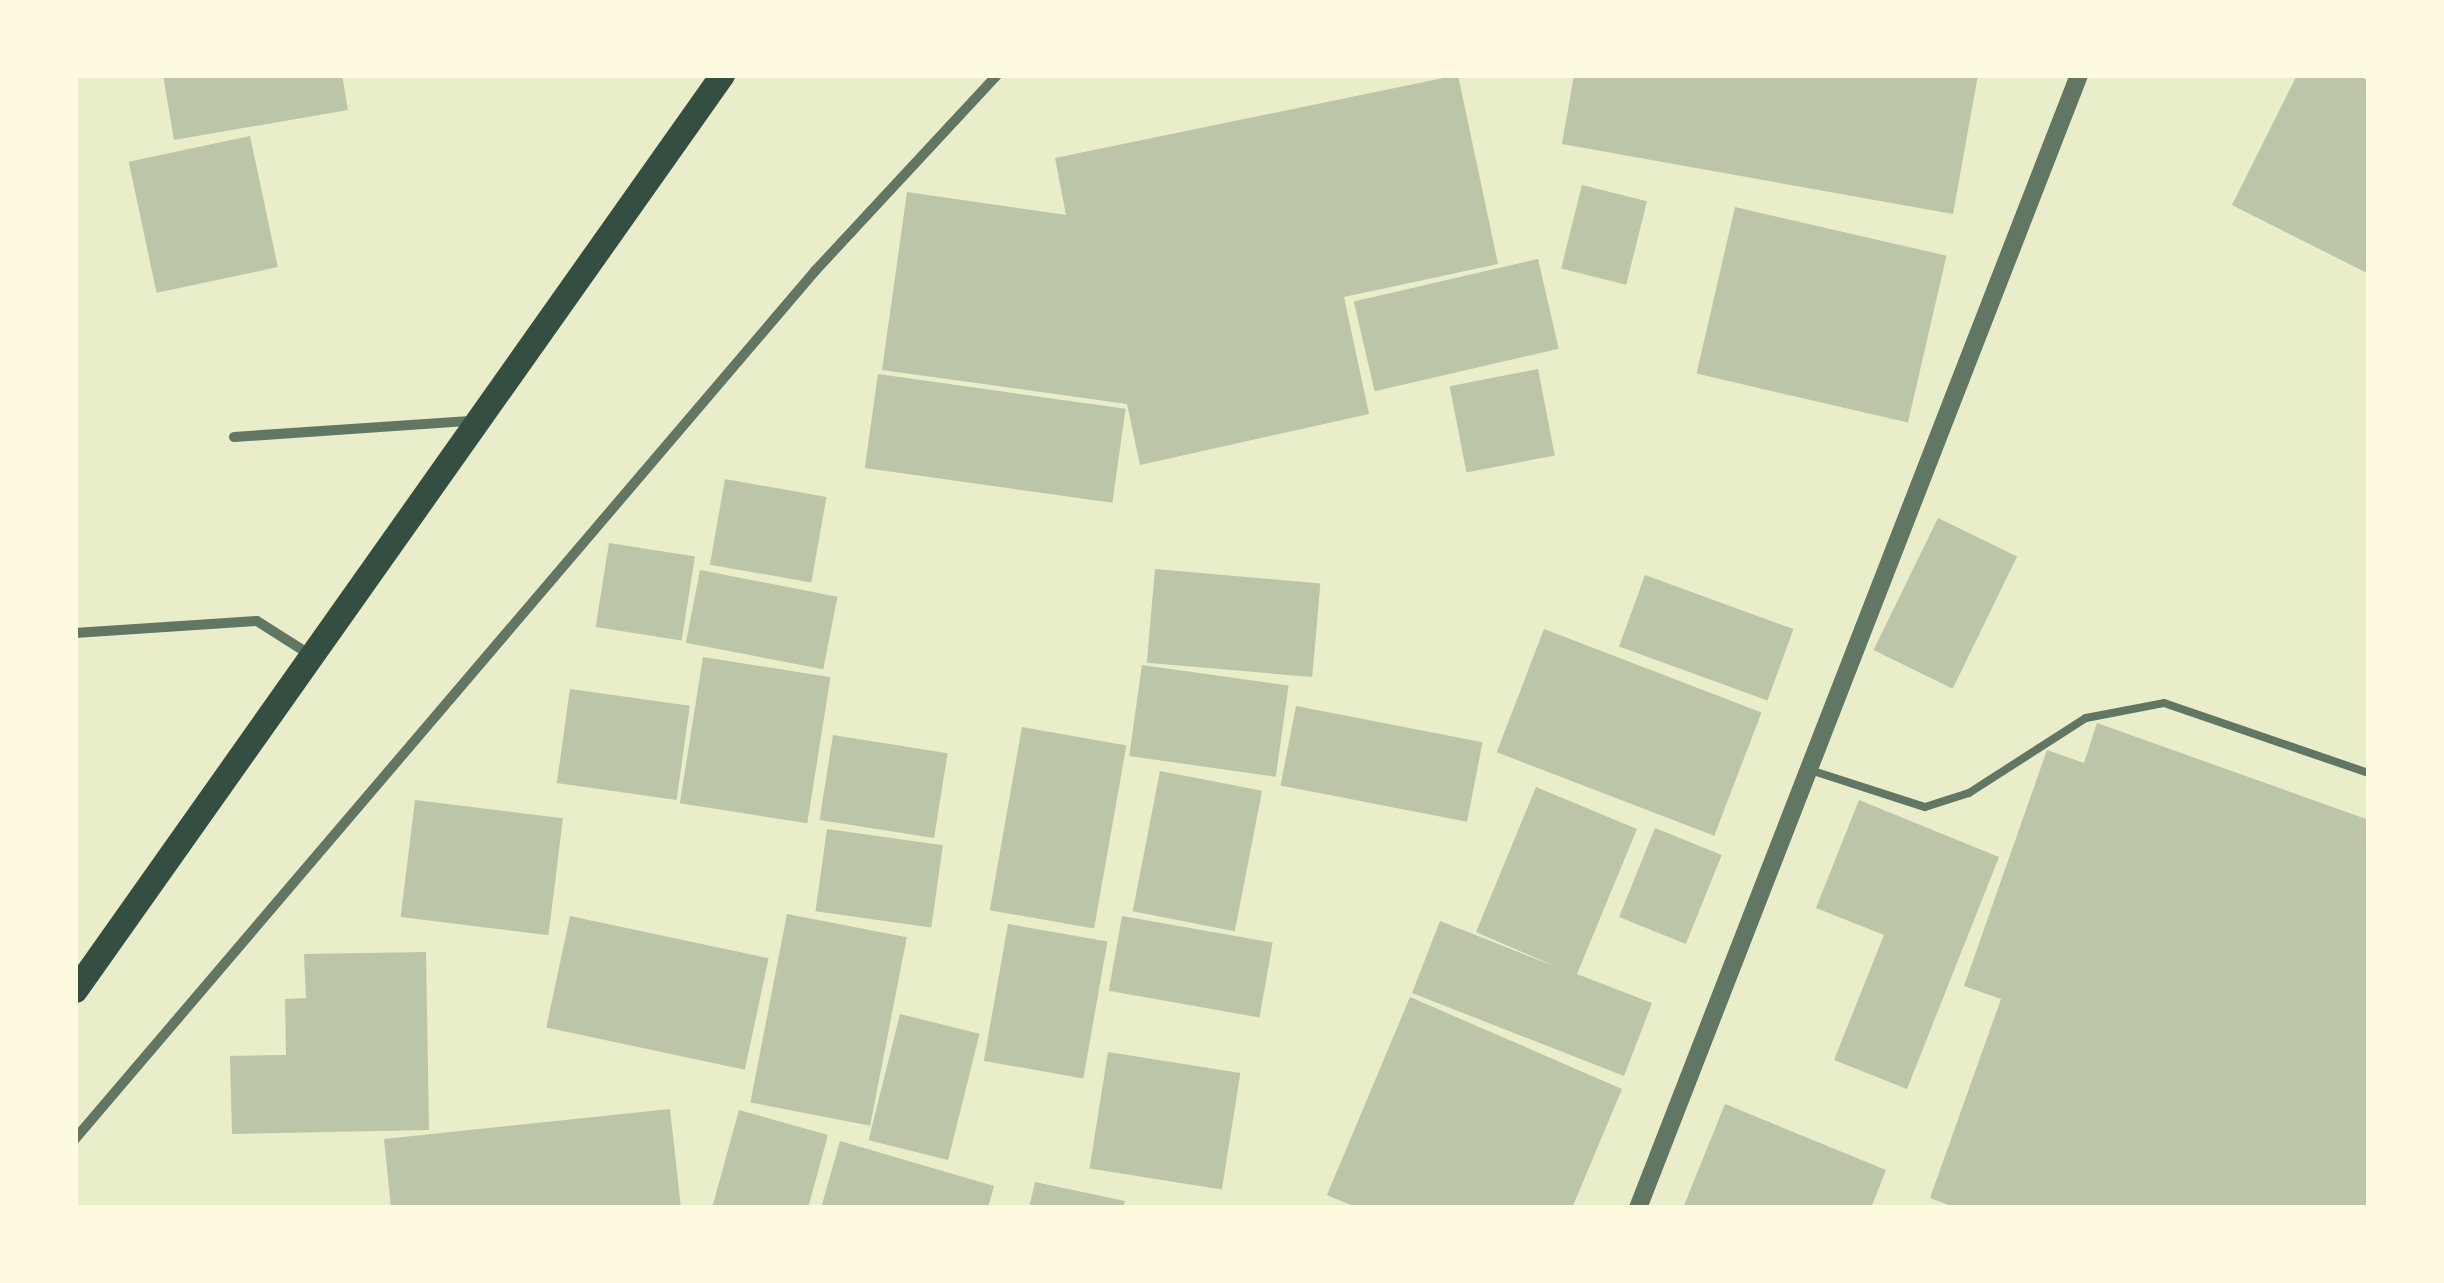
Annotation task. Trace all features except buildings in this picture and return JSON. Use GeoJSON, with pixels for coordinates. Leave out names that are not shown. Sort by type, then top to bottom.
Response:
{"type":"FeatureCollection","features":[{"type":"Feature","properties":{"kind":"main road"},"geometry":{"type":"LineString","coordinates":[[75,990],[316,658],[722,75]]}},
{"type":"Feature","properties":{"kind":"street"},"geometry":{"type":"LineString","coordinates":[[75,1139],[814,271],[997,75]]}},
{"type":"Feature","properties":{"kind":"street"},"geometry":{"type":"LineString","coordinates":[[1638,1208],[2079,75]]}},
{"type":"Feature","properties":{"kind":"street"},"geometry":{"type":"LineString","coordinates":[[234,437],[481,421]]}},
{"type":"Feature","properties":{"kind":"street"},"geometry":{"type":"LineString","coordinates":[[75,634],[257,621],[316,658]]}},
{"type":"Feature","properties":{"kind":"lane"},"geometry":{"type":"LineString","coordinates":[[1806,769],[1924,807],[1969,793],[2086,718],[2125,705],[2164,703],[2369,773]]}}]}
